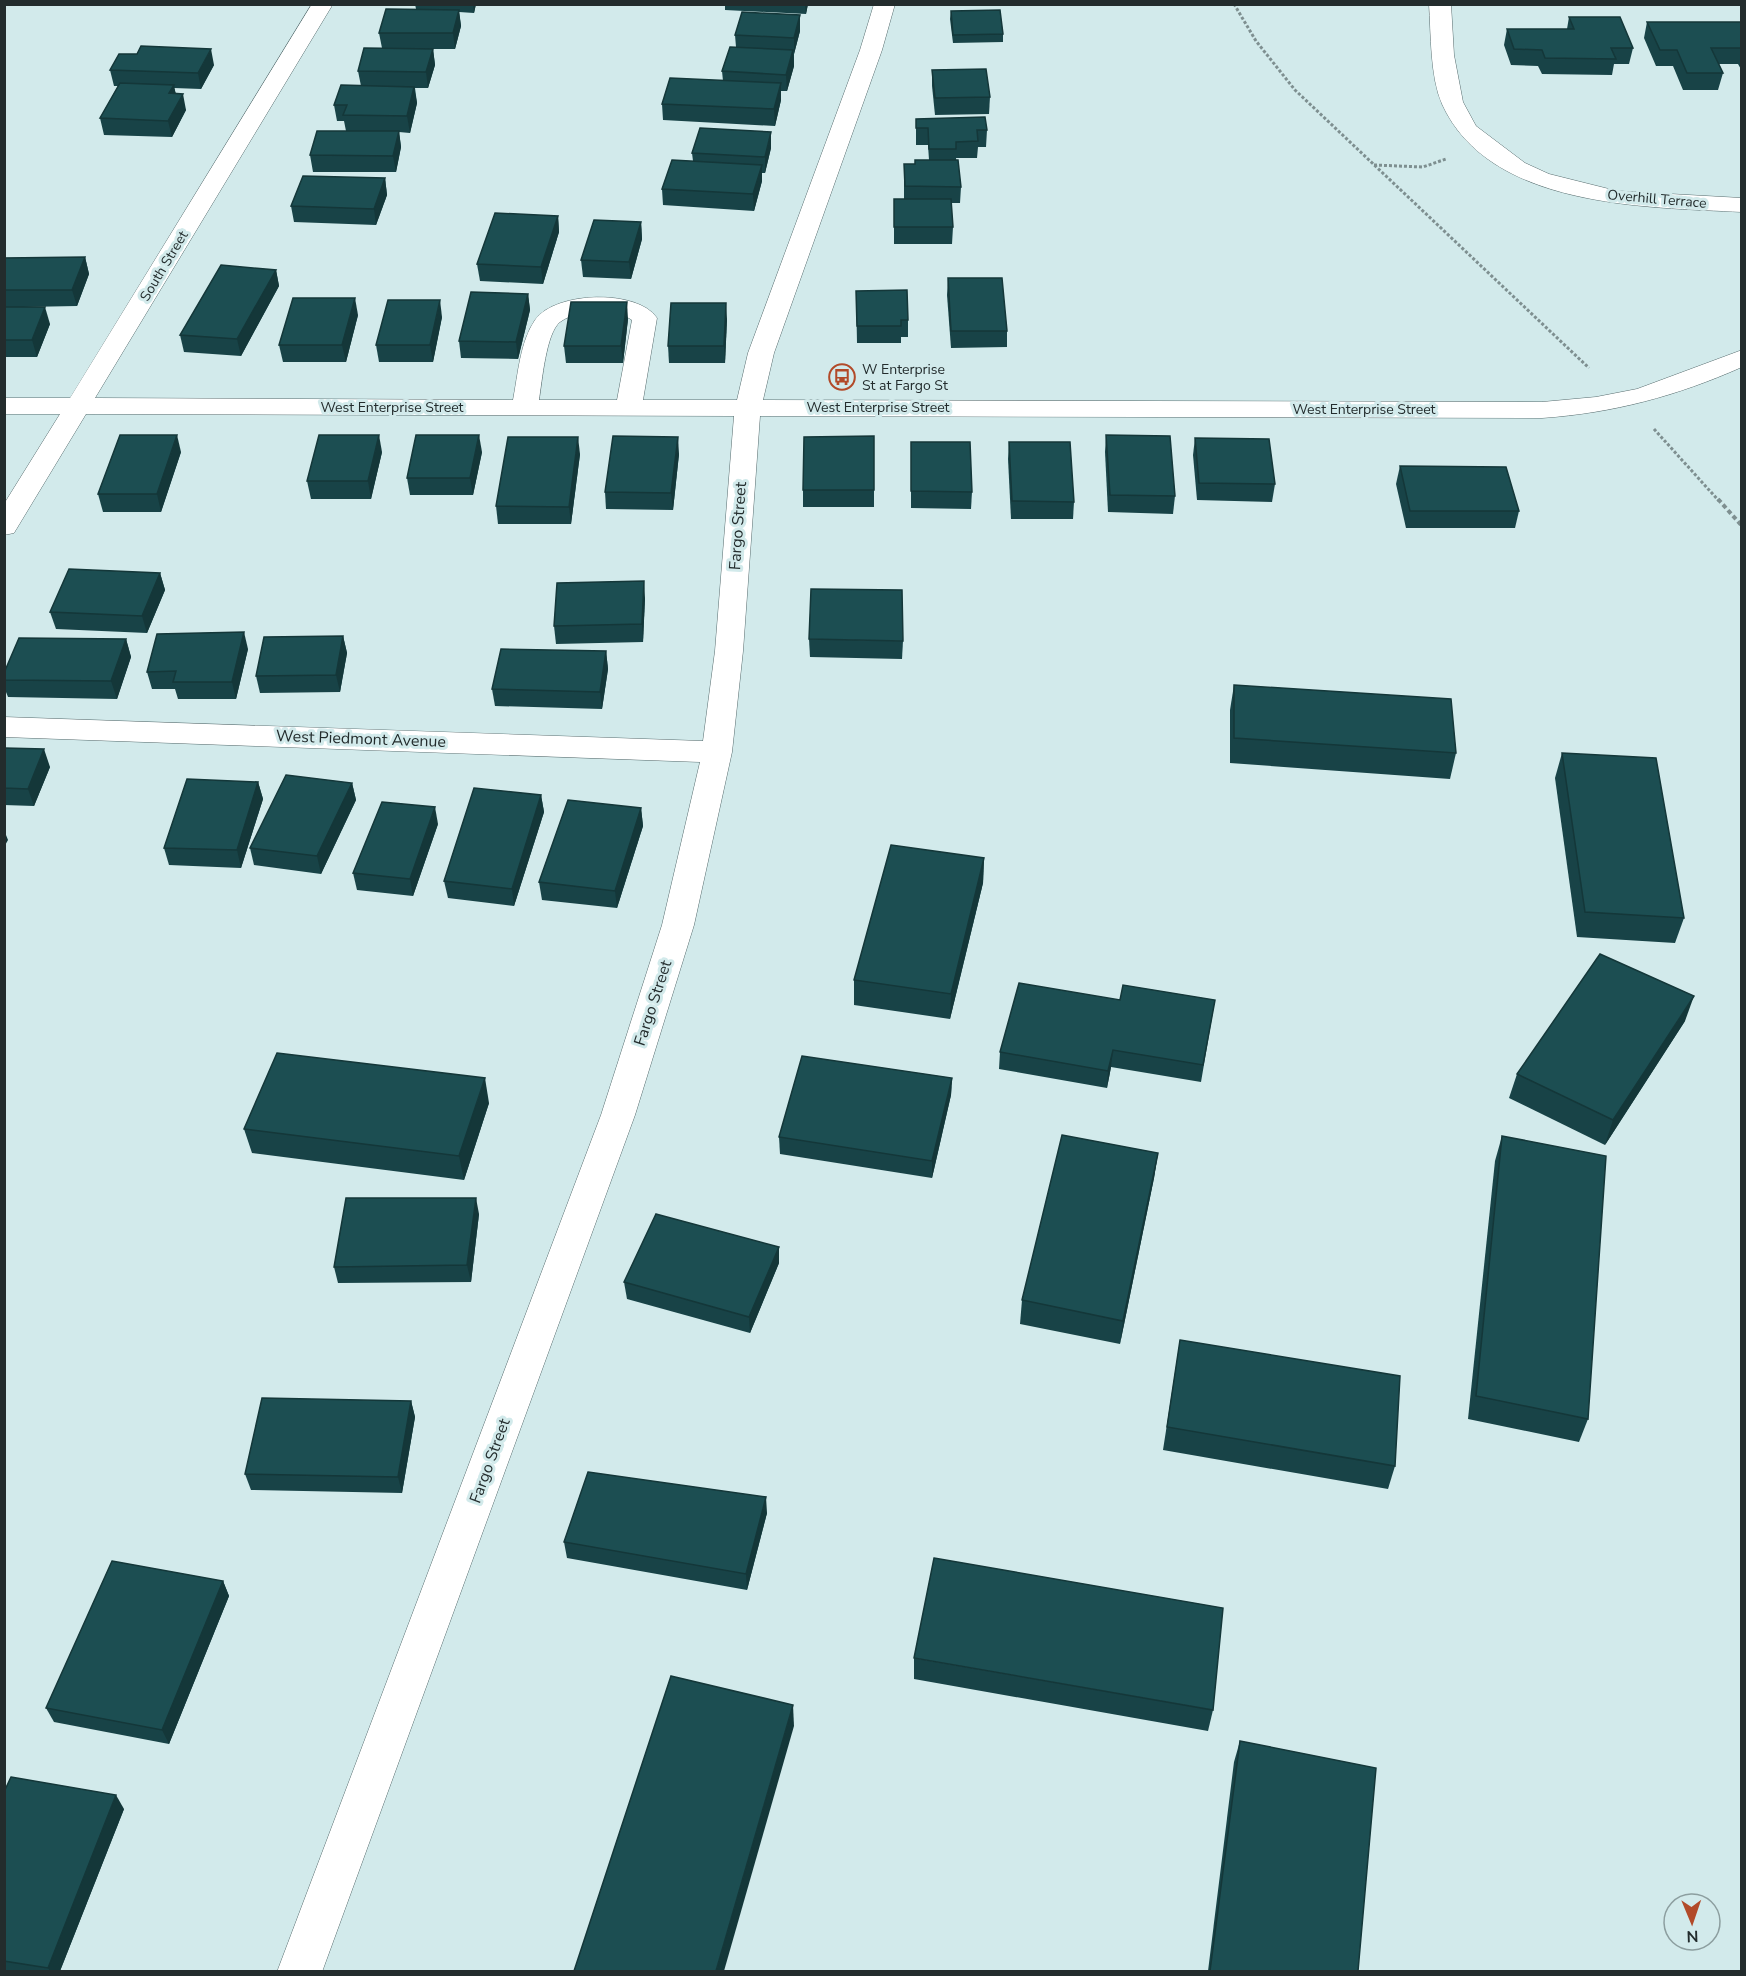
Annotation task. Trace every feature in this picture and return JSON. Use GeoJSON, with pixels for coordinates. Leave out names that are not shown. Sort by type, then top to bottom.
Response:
{"type":"FeatureCollection","features":[{"type":"Feature","properties":{"kind":"street","name":"South Street"},"geometry":{"type":"LineString","coordinates":[[4,527],[323,4]]}},
{"type":"Feature","properties":{"kind":"street","name":"Fargo Street"},"geometry":{"type":"LineString","coordinates":[[299,1971],[618,1115],[678,925],[717,752],[729,651],[748,407],[761,353],[872,50],[885,4]]}},
{"type":"Feature","properties":{"kind":"street","name":"Overhill Terrace"},"geometry":{"type":"LineString","coordinates":[[1440,4],[1443,55],[1452,102],[1467,130],[1517,168],[1541,179],[1617,198],[1742,206]]}},
{"type":"Feature","properties":{"kind":"street"},"geometry":{"type":"LineString","coordinates":[[525,407],[547,319],[563,311],[601,304],[635,310],[645,318],[629,407]]}},
{"type":"Feature","properties":{"kind":"street","name":"West Enterprise Street"},"geometry":{"type":"LineString","coordinates":[[4,406],[1574,408],[1650,396],[1705,375],[1742,357]]}},
{"type":"Feature","properties":{"kind":"street","name":"West Piedmont Avenue"},"geometry":{"type":"LineString","coordinates":[[4,727],[717,752]]}},
{"type":"Feature","properties":{"kind":"path"},"geometry":{"type":"LineString","coordinates":[[1234,4],[1256,41],[1295,90],[1592,372]]}},
{"type":"Feature","properties":{"kind":"path"},"geometry":{"type":"LineString","coordinates":[[1647,423],[1742,526]]}},
{"type":"Feature","properties":{"kind":"building"},"geometry":{"type":"Polygon","coordinates":[[[386,9],[459,10],[453,33],[379,33],[386,9]]]}},
{"type":"Feature","properties":{"kind":"building"},"geometry":{"type":"Polygon","coordinates":[[[1000,10],[1003,34],[953,35],[951,11],[1000,10]]]}},
{"type":"Feature","properties":{"kind":"building"},"geometry":{"type":"Polygon","coordinates":[[[742,12],[800,15],[794,38],[735,35],[742,12]]]}},
{"type":"Feature","properties":{"kind":"building"},"geometry":{"type":"Polygon","coordinates":[[[1569,17],[1620,17],[1633,48],[1611,48],[1616,59],[1545,58],[1542,50],[1514,49],[1507,29],[1574,29],[1569,17]]]}},
{"type":"Feature","properties":{"kind":"building"},"geometry":{"type":"Polygon","coordinates":[[[1647,22],[1742,22],[1742,48],[1711,48],[1723,73],[1687,73],[1677,50],[1660,50],[1647,22]]]}},
{"type":"Feature","properties":{"kind":"building"},"geometry":{"type":"Polygon","coordinates":[[[141,46],[211,49],[198,73],[110,70],[119,54],[137,54],[141,46]]]}},
{"type":"Feature","properties":{"kind":"building"},"geometry":{"type":"Polygon","coordinates":[[[730,47],[793,50],[786,75],[722,71],[730,47]]]}},
{"type":"Feature","properties":{"kind":"building"},"geometry":{"type":"Polygon","coordinates":[[[364,48],[433,49],[426,72],[358,71],[364,48]]]}},
{"type":"Feature","properties":{"kind":"building"},"geometry":{"type":"Polygon","coordinates":[[[986,69],[990,97],[935,98],[932,70],[986,69]]]}},
{"type":"Feature","properties":{"kind":"building"},"geometry":{"type":"Polygon","coordinates":[[[670,78],[781,83],[774,109],[662,104],[670,78]]]}},
{"type":"Feature","properties":{"kind":"building"},"geometry":{"type":"Polygon","coordinates":[[[120,83],[174,85],[169,93],[183,94],[168,121],[100,118],[120,83]]]}},
{"type":"Feature","properties":{"kind":"building"},"geometry":{"type":"Polygon","coordinates":[[[341,85],[414,87],[407,116],[343,115],[347,105],[334,105],[341,85]]]}},
{"type":"Feature","properties":{"kind":"building"},"geometry":{"type":"Polygon","coordinates":[[[985,117],[987,130],[977,130],[978,141],[956,142],[956,149],[929,149],[928,128],[916,128],[916,119],[985,117]]]}},
{"type":"Feature","properties":{"kind":"building"},"geometry":{"type":"Polygon","coordinates":[[[700,128],[771,132],[765,157],[692,153],[700,128]]]}},
{"type":"Feature","properties":{"kind":"building"},"geometry":{"type":"Polygon","coordinates":[[[317,131],[399,131],[393,156],[310,155],[317,131]]]}},
{"type":"Feature","properties":{"kind":"building"},"geometry":{"type":"Polygon","coordinates":[[[672,160],[762,165],[753,194],[662,189],[672,160]]]}},
{"type":"Feature","properties":{"kind":"building"},"geometry":{"type":"Polygon","coordinates":[[[915,160],[958,160],[961,187],[905,186],[904,164],[915,164],[915,160]]]}},
{"type":"Feature","properties":{"kind":"building"},"geometry":{"type":"Polygon","coordinates":[[[303,176],[385,178],[374,209],[291,206],[303,176]]]}},
{"type":"Feature","properties":{"kind":"building"},"geometry":{"type":"Polygon","coordinates":[[[894,199],[951,199],[953,227],[894,227],[894,199]]]}},
{"type":"Feature","properties":{"kind":"building"},"geometry":{"type":"Polygon","coordinates":[[[495,213],[558,216],[541,267],[477,264],[495,213]]]}},
{"type":"Feature","properties":{"kind":"building"},"geometry":{"type":"Polygon","coordinates":[[[594,220],[641,222],[629,262],[581,260],[594,220]]]}},
{"type":"Feature","properties":{"kind":"building"},"geometry":{"type":"Polygon","coordinates":[[[85,257],[72,290],[4,290],[4,258],[85,257]]]}},
{"type":"Feature","properties":{"kind":"building"},"geometry":{"type":"Polygon","coordinates":[[[221,265],[276,270],[237,339],[180,335],[221,265]]]}},
{"type":"Feature","properties":{"kind":"building"},"geometry":{"type":"Polygon","coordinates":[[[948,278],[1002,278],[1007,331],[951,331],[948,278]]]}},
{"type":"Feature","properties":{"kind":"building"},"geometry":{"type":"Polygon","coordinates":[[[907,290],[908,320],[901,320],[901,326],[857,326],[856,291],[907,290]]]}},
{"type":"Feature","properties":{"kind":"building"},"geometry":{"type":"Polygon","coordinates":[[[471,292],[528,294],[516,342],[459,341],[471,292]]]}},
{"type":"Feature","properties":{"kind":"building"},"geometry":{"type":"Polygon","coordinates":[[[293,298],[355,298],[342,345],[279,345],[293,298]]]}},
{"type":"Feature","properties":{"kind":"building"},"geometry":{"type":"Polygon","coordinates":[[[388,300],[440,300],[430,345],[376,345],[388,300]]]}},
{"type":"Feature","properties":{"kind":"building"},"geometry":{"type":"Polygon","coordinates":[[[571,302],[627,302],[621,346],[564,346],[571,302]]]}},
{"type":"Feature","properties":{"kind":"building"},"geometry":{"type":"Polygon","coordinates":[[[671,303],[726,303],[724,346],[668,346],[671,303]]]}},
{"type":"Feature","properties":{"kind":"building"},"geometry":{"type":"Polygon","coordinates":[[[4,307],[45,307],[32,340],[4,340],[4,307]]]}},
{"type":"Feature","properties":{"kind":"building"},"geometry":{"type":"Polygon","coordinates":[[[120,435],[177,435],[157,494],[98,494],[120,435]]]}},
{"type":"Feature","properties":{"kind":"building"},"geometry":{"type":"Polygon","coordinates":[[[319,435],[379,435],[368,481],[307,481],[319,435]]]}},
{"type":"Feature","properties":{"kind":"building"},"geometry":{"type":"Polygon","coordinates":[[[416,435],[479,435],[470,478],[407,478],[416,435]]]}},
{"type":"Feature","properties":{"kind":"building"},"geometry":{"type":"Polygon","coordinates":[[[1106,435],[1170,436],[1175,496],[1110,495],[1106,435]]]}},
{"type":"Feature","properties":{"kind":"building"},"geometry":{"type":"Polygon","coordinates":[[[613,436],[678,437],[671,493],[605,492],[613,436]]]}},
{"type":"Feature","properties":{"kind":"building"},"geometry":{"type":"Polygon","coordinates":[[[874,436],[874,490],[803,490],[804,437],[874,436]]]}},
{"type":"Feature","properties":{"kind":"building"},"geometry":{"type":"Polygon","coordinates":[[[508,437],[578,437],[569,507],[496,506],[508,437]]]}},
{"type":"Feature","properties":{"kind":"building"},"geometry":{"type":"Polygon","coordinates":[[[1195,438],[1269,439],[1275,484],[1199,483],[1195,438]]]}},
{"type":"Feature","properties":{"kind":"building"},"geometry":{"type":"Polygon","coordinates":[[[911,442],[970,442],[972,492],[911,491],[911,442]]]}},
{"type":"Feature","properties":{"kind":"building"},"geometry":{"type":"Polygon","coordinates":[[[1009,442],[1070,442],[1074,502],[1012,501],[1009,442]]]}},
{"type":"Feature","properties":{"kind":"building"},"geometry":{"type":"Polygon","coordinates":[[[1400,466],[1506,467],[1519,511],[1410,511],[1400,466]]]}},
{"type":"Feature","properties":{"kind":"building"},"geometry":{"type":"Polygon","coordinates":[[[69,569],[160,573],[142,616],[50,612],[69,569]]]}},
{"type":"Feature","properties":{"kind":"building"},"geometry":{"type":"Polygon","coordinates":[[[644,581],[642,624],[554,626],[557,583],[644,581]]]}},
{"type":"Feature","properties":{"kind":"building"},"geometry":{"type":"Polygon","coordinates":[[[811,589],[902,590],[903,641],[809,639],[811,589]]]}},
{"type":"Feature","properties":{"kind":"building"},"geometry":{"type":"Polygon","coordinates":[[[244,632],[232,682],[173,682],[176,671],[147,672],[157,634],[244,632]]]}},
{"type":"Feature","properties":{"kind":"building"},"geometry":{"type":"Polygon","coordinates":[[[343,636],[336,675],[256,676],[264,637],[343,636]]]}},
{"type":"Feature","properties":{"kind":"building"},"geometry":{"type":"Polygon","coordinates":[[[19,638],[126,639],[111,681],[4,680],[4,673],[19,638]]]}},
{"type":"Feature","properties":{"kind":"building"},"geometry":{"type":"Polygon","coordinates":[[[501,649],[606,651],[600,692],[492,689],[501,649]]]}},
{"type":"Feature","properties":{"kind":"building"},"geometry":{"type":"Polygon","coordinates":[[[1234,685],[1451,699],[1456,753],[1234,738],[1234,685]]]}},
{"type":"Feature","properties":{"kind":"building"},"geometry":{"type":"Polygon","coordinates":[[[4,748],[44,749],[28,789],[4,788],[4,748]]]}},
{"type":"Feature","properties":{"kind":"building"},"geometry":{"type":"Polygon","coordinates":[[[1562,753],[1656,758],[1684,918],[1585,912],[1562,753]]]}},
{"type":"Feature","properties":{"kind":"building"},"geometry":{"type":"Polygon","coordinates":[[[286,775],[352,783],[317,856],[250,848],[286,775]]]}},
{"type":"Feature","properties":{"kind":"building"},"geometry":{"type":"Polygon","coordinates":[[[187,779],[258,782],[237,850],[164,848],[187,779]]]}},
{"type":"Feature","properties":{"kind":"building"},"geometry":{"type":"Polygon","coordinates":[[[474,788],[541,795],[512,889],[444,881],[474,788]]]}},
{"type":"Feature","properties":{"kind":"building"},"geometry":{"type":"Polygon","coordinates":[[[568,800],[641,808],[615,891],[539,882],[568,800]]]}},
{"type":"Feature","properties":{"kind":"building"},"geometry":{"type":"Polygon","coordinates":[[[382,802],[435,807],[410,879],[353,873],[382,802]]]}},
{"type":"Feature","properties":{"kind":"building"},"geometry":{"type":"Polygon","coordinates":[[[891,845],[984,858],[951,994],[854,980],[891,845]]]}},
{"type":"Feature","properties":{"kind":"building"},"geometry":{"type":"Polygon","coordinates":[[[1600,954],[1694,996],[1613,1120],[1517,1074],[1600,954]]]}},
{"type":"Feature","properties":{"kind":"building"},"geometry":{"type":"Polygon","coordinates":[[[1019,983],[1120,1000],[1123,985],[1215,1000],[1203,1065],[1113,1050],[1108,1071],[1000,1052],[1019,983]]]}},
{"type":"Feature","properties":{"kind":"building"},"geometry":{"type":"Polygon","coordinates":[[[277,1053],[485,1078],[459,1156],[244,1129],[277,1053]]]}},
{"type":"Feature","properties":{"kind":"building"},"geometry":{"type":"Polygon","coordinates":[[[802,1056],[952,1078],[932,1161],[779,1137],[802,1056]]]}},
{"type":"Feature","properties":{"kind":"building"},"geometry":{"type":"Polygon","coordinates":[[[1062,1135],[1158,1153],[1123,1321],[1022,1300],[1062,1135]]]}},
{"type":"Feature","properties":{"kind":"building"},"geometry":{"type":"Polygon","coordinates":[[[1502,1136],[1606,1156],[1588,1419],[1476,1396],[1502,1136]]]}},
{"type":"Feature","properties":{"kind":"building"},"geometry":{"type":"Polygon","coordinates":[[[346,1198],[476,1198],[467,1265],[334,1267],[346,1198]]]}},
{"type":"Feature","properties":{"kind":"building"},"geometry":{"type":"Polygon","coordinates":[[[656,1214],[779,1247],[749,1317],[624,1282],[656,1214]]]}},
{"type":"Feature","properties":{"kind":"building"},"geometry":{"type":"Polygon","coordinates":[[[1180,1340],[1400,1376],[1395,1466],[1167,1427],[1180,1340]]]}},
{"type":"Feature","properties":{"kind":"building"},"geometry":{"type":"Polygon","coordinates":[[[262,1398],[411,1401],[398,1477],[245,1474],[262,1398]]]}},
{"type":"Feature","properties":{"kind":"building"},"geometry":{"type":"Polygon","coordinates":[[[588,1472],[766,1497],[746,1574],[564,1542],[588,1472]]]}},
{"type":"Feature","properties":{"kind":"building"},"geometry":{"type":"Polygon","coordinates":[[[934,1558],[1223,1608],[1213,1710],[914,1658],[934,1558]]]}},
{"type":"Feature","properties":{"kind":"building"},"geometry":{"type":"Polygon","coordinates":[[[112,1561],[223,1581],[162,1730],[46,1708],[112,1561]]]}},
{"type":"Feature","properties":{"kind":"building"},"geometry":{"type":"Polygon","coordinates":[[[671,1676],[793,1705],[716,1971],[574,1971],[671,1676]]]}},
{"type":"Feature","properties":{"kind":"building"},"geometry":{"type":"Polygon","coordinates":[[[1240,1741],[1376,1768],[1358,1971],[1210,1971],[1240,1741]]]}},
{"type":"Feature","properties":{"kind":"building"},"geometry":{"type":"Polygon","coordinates":[[[11,1777],[116,1795],[48,1968],[4,1961],[4,1792],[11,1777]]]}},
{"type":"Feature","properties":{"kind":"place","name":"W Enterprise St at Fargo St"},"geometry":{"type":"Point","coordinates":[842,377]}}]}
